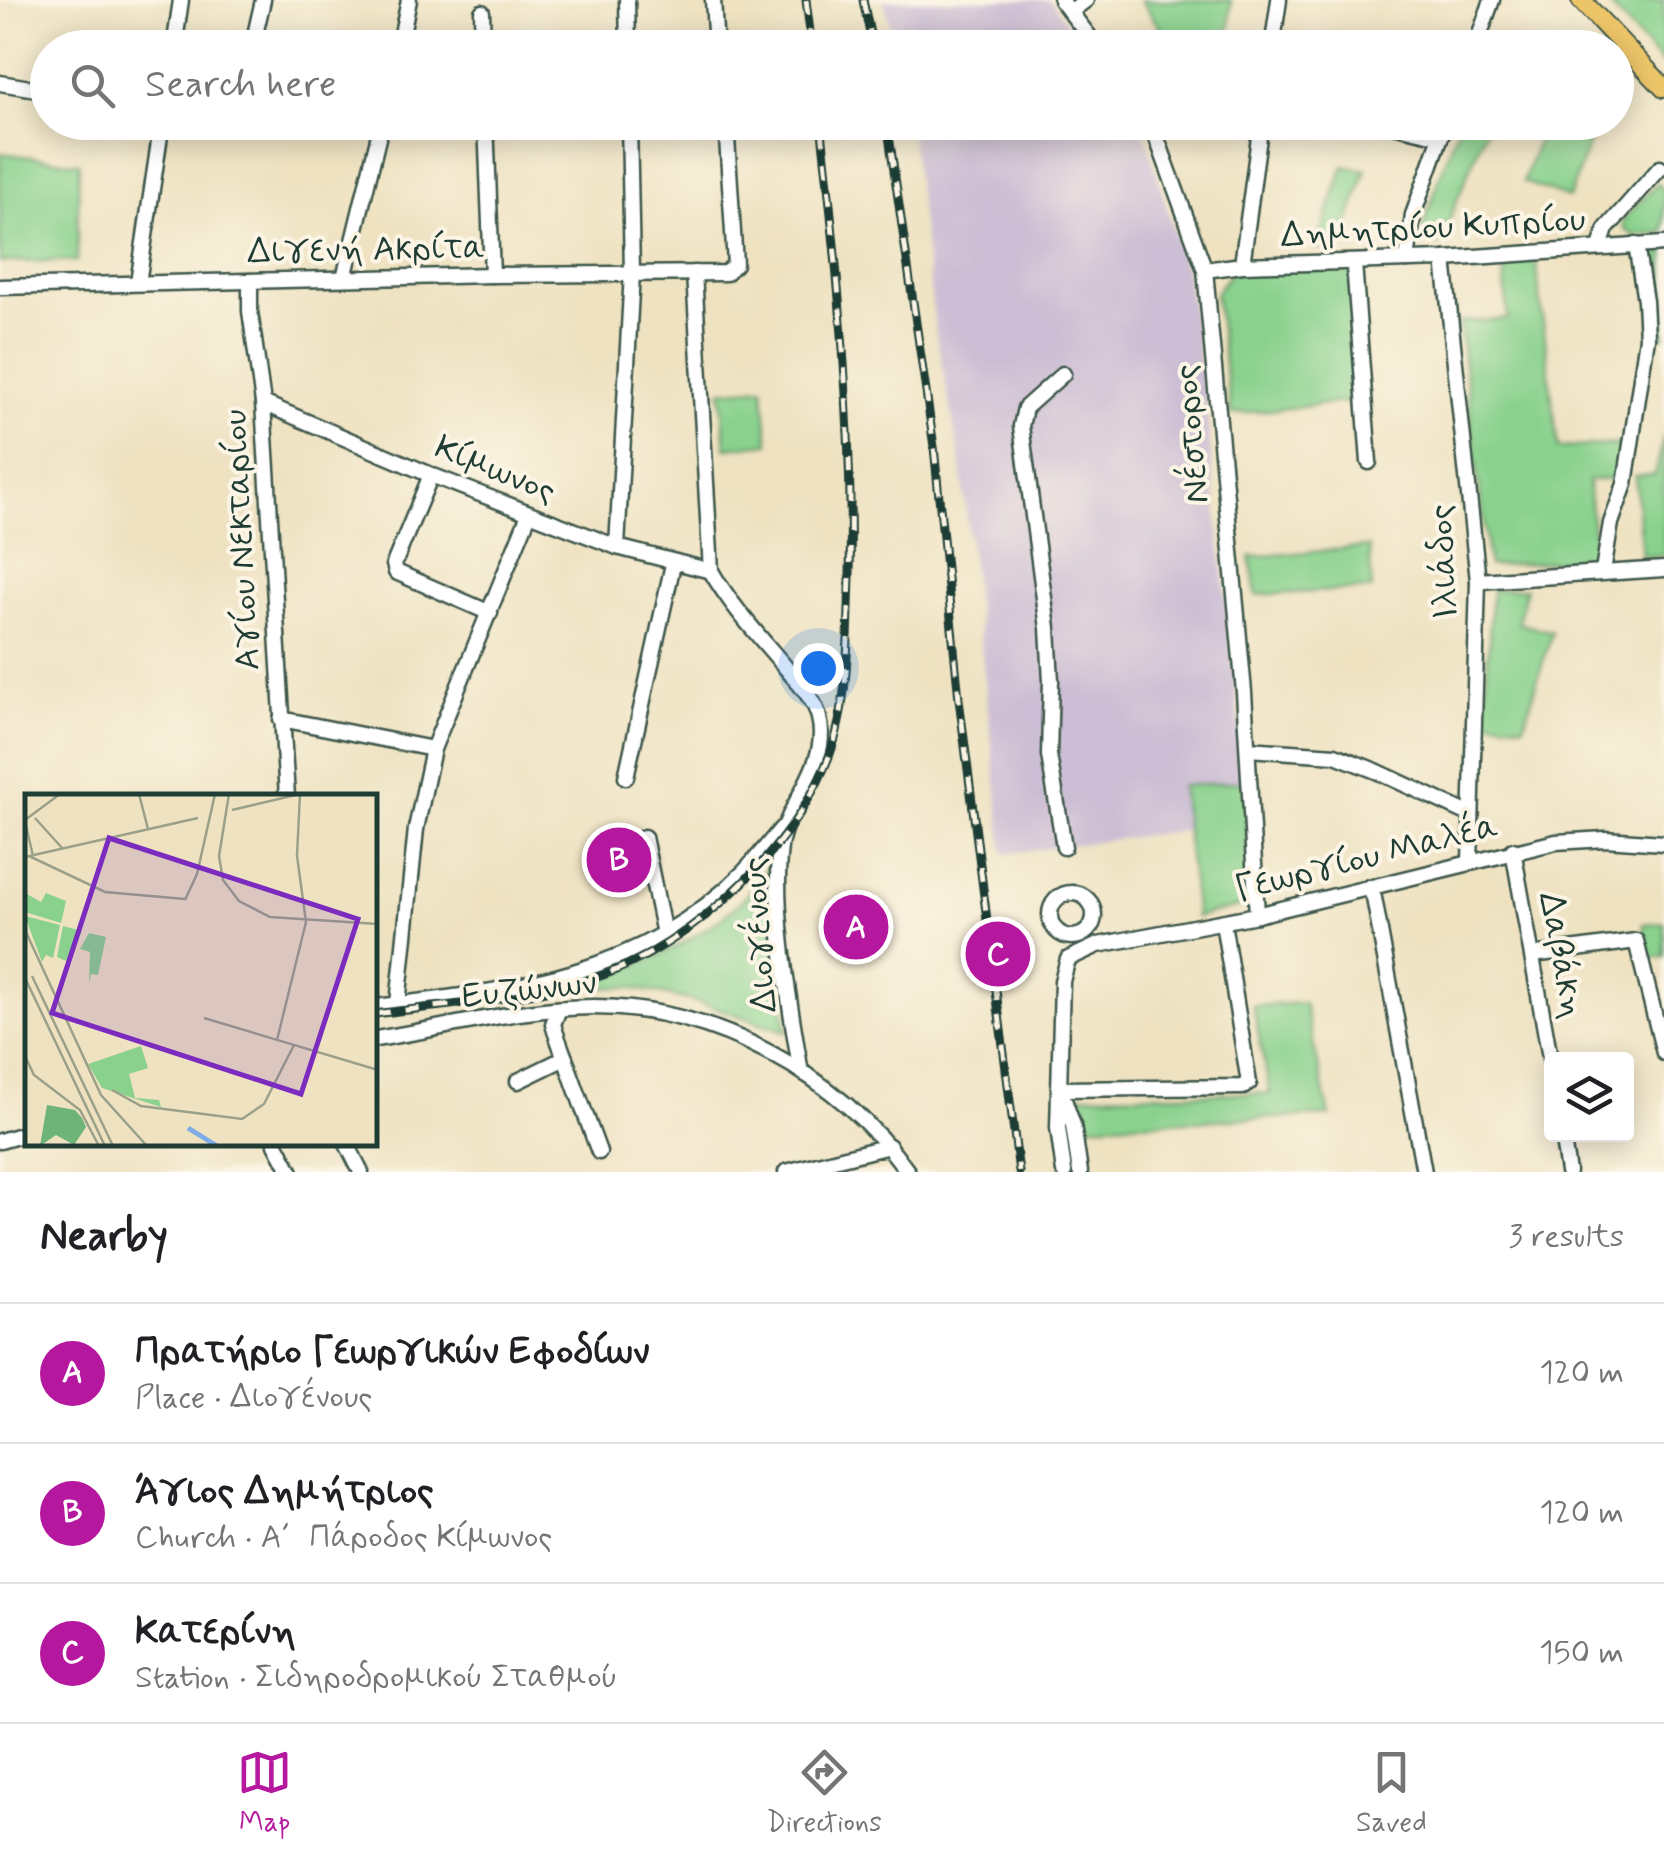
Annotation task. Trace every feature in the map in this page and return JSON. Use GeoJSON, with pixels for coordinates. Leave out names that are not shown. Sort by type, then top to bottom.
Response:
{"type":"FeatureCollection","features":[{"type":"Feature","properties":{"kind":"main road"},"geometry":{"type":"LineString","coordinates":[[1581,0],[1609,30]]}},
{"type":"Feature","properties":{"kind":"main road"},"geometry":{"type":"LineString","coordinates":[[1634,56],[1664,88]]}},
{"type":"Feature","properties":{"kind":"street"},"geometry":{"type":"LineString","coordinates":[[177,30],[182,0]]}},
{"type":"Feature","properties":{"kind":"street"},"geometry":{"type":"LineString","coordinates":[[256,30],[262,0]]}},
{"type":"Feature","properties":{"kind":"street"},"geometry":{"type":"LineString","coordinates":[[403,30],[410,0]]}},
{"type":"Feature","properties":{"kind":"street"},"geometry":{"type":"LineString","coordinates":[[627,0],[628,30]]}},
{"type":"Feature","properties":{"kind":"street"},"geometry":{"type":"LineString","coordinates":[[714,0],[715,30]]}},
{"type":"Feature","properties":{"kind":"street"},"geometry":{"type":"LineString","coordinates":[[1084,30],[1066,6],[1086,0]]}},
{"type":"Feature","properties":{"kind":"street"},"geometry":{"type":"LineString","coordinates":[[1275,30],[1279,0]]}},
{"type":"Feature","properties":{"kind":"street"},"geometry":{"type":"LineString","coordinates":[[1481,30],[1492,0]]}},
{"type":"Feature","properties":{"kind":"street"},"geometry":{"type":"LineString","coordinates":[[482,12],[482,30]]}},
{"type":"Feature","properties":{"kind":"street"},"geometry":{"type":"LineString","coordinates":[[0,83],[30,88]]}},
{"type":"Feature","properties":{"kind":"street"},"geometry":{"type":"LineString","coordinates":[[138,283],[159,140]]}},
{"type":"Feature","properties":{"kind":"street"},"geometry":{"type":"LineString","coordinates":[[344,278],[378,140]]}},
{"type":"Feature","properties":{"kind":"street"},"geometry":{"type":"LineString","coordinates":[[487,140],[492,275]]}},
{"type":"Feature","properties":{"kind":"street"},"geometry":{"type":"LineString","coordinates":[[617,547],[632,273],[629,140]]}},
{"type":"Feature","properties":{"kind":"street","name":"Διγενή Ακρίτα"},"geometry":{"type":"LineString","coordinates":[[0,287],[492,275],[726,274],[735,264],[727,140]]}},
{"type":"Feature","properties":{"kind":"street","name":"Νέστορος"},"geometry":{"type":"LineString","coordinates":[[1158,140],[1205,270],[1248,748],[1257,916]]}},
{"type":"Feature","properties":{"kind":"street"},"geometry":{"type":"LineString","coordinates":[[1242,265],[1259,140]]}},
{"type":"Feature","properties":{"kind":"street"},"geometry":{"type":"LineString","coordinates":[[1407,260],[1413,216],[1440,140]]}},
{"type":"Feature","properties":{"kind":"street"},"geometry":{"type":"LineString","coordinates":[[1600,247],[1606,229],[1660,168]]}},
{"type":"Feature","properties":{"kind":"street","name":"Δημητρίου Κυπρίου"},"geometry":{"type":"LineString","coordinates":[[1205,270],[1242,265],[1444,260],[1664,244]]}},
{"type":"Feature","properties":{"kind":"street"},"geometry":{"type":"LineString","coordinates":[[1603,572],[1611,523],[1626,484],[1646,338],[1645,301],[1636,246]]}},
{"type":"Feature","properties":{"kind":"street","name":"Ιλιάδος"},"geometry":{"type":"LineString","coordinates":[[1444,260],[1478,581],[1470,863]]}},
{"type":"Feature","properties":{"kind":"street"},"geometry":{"type":"LineString","coordinates":[[1354,262],[1369,462]]}},
{"type":"Feature","properties":{"kind":"street"},"geometry":{"type":"LineString","coordinates":[[694,273],[711,571]]}},
{"type":"Feature","properties":{"kind":"street","name":"Αγίου Νεκταρίου"},"geometry":{"type":"LineString","coordinates":[[250,280],[250,311],[263,403],[287,794]]}},
{"type":"Feature","properties":{"kind":"street"},"geometry":{"type":"LineString","coordinates":[[1063,374],[1026,408],[1021,426],[1048,628],[1052,681],[1049,754],[1064,846]]}},
{"type":"Feature","properties":{"kind":"street","name":"Κίμωνος"},"geometry":{"type":"LineString","coordinates":[[263,403],[432,475],[617,547],[711,571]]}},
{"type":"Feature","properties":{"kind":"street"},"geometry":{"type":"LineString","coordinates":[[432,475],[394,564],[396,572],[490,613]]}},
{"type":"Feature","properties":{"kind":"street"},"geometry":{"type":"LineString","coordinates":[[398,1004],[416,829],[433,749],[529,514]]}},
{"type":"Feature","properties":{"kind":"street"},"geometry":{"type":"LineString","coordinates":[[626,777],[672,564]]}},
{"type":"Feature","properties":{"kind":"street"},"geometry":{"type":"LineString","coordinates":[[1478,581],[1664,568]]}},
{"type":"Feature","properties":{"kind":"street","name":"Διογένους"},"geometry":{"type":"LineString","coordinates":[[711,571],[723,592],[809,696],[820,717],[821,740],[815,762],[782,827],[778,860],[779,901],[800,1068]]}},
{"type":"Feature","properties":{"kind":"street"},"geometry":{"type":"LineString","coordinates":[[281,720],[433,749]]}},
{"type":"Feature","properties":{"kind":"street"},"geometry":{"type":"LineString","coordinates":[[1248,748],[1334,755],[1470,814]]}},
{"type":"Feature","properties":{"kind":"street"},"geometry":{"type":"LineString","coordinates":[[378,1007],[548,982],[602,964],[664,934],[700,910],[742,874],[782,827]]}},
{"type":"Feature","properties":{"kind":"street"},"geometry":{"type":"LineString","coordinates":[[644,836],[664,934]]}},
{"type":"Feature","properties":{"kind":"street","name":"Γεωργίου Μαλέα"},"geometry":{"type":"LineString","coordinates":[[1084,950],[1257,916],[1513,850],[1582,839],[1664,842]]}},
{"type":"Feature","properties":{"kind":"street","name":"Δαβάκη"},"geometry":{"type":"LineString","coordinates":[[1513,850],[1549,1052]]}},
{"type":"Feature","properties":{"kind":"street"},"geometry":{"type":"LineString","coordinates":[[1369,887],[1424,1172]]}},
{"type":"Feature","properties":{"kind":"street"},"geometry":{"type":"LineString","coordinates":[[1064,1172],[1058,1128],[1064,964],[1084,950],[1095,911],[1087,898],[1071,892],[1063,894],[1052,906],[1050,918],[1057,932],[1084,950]]}},
{"type":"Feature","properties":{"kind":"street"},"geometry":{"type":"LineString","coordinates":[[1060,1089],[1243,1087],[1249,1083],[1223,922]]}},
{"type":"Feature","properties":{"kind":"street"},"geometry":{"type":"LineString","coordinates":[[1093,924],[1112,942]]}},
{"type":"Feature","properties":{"kind":"street"},"geometry":{"type":"LineString","coordinates":[[1068,937],[1076,938],[1093,924]]}},
{"type":"Feature","properties":{"kind":"street"},"geometry":{"type":"LineString","coordinates":[[1533,955],[1636,941],[1664,1053]]}},
{"type":"Feature","properties":{"kind":"street"},"geometry":{"type":"LineString","coordinates":[[559,1008],[553,1024],[599,1152]]}},
{"type":"Feature","properties":{"kind":"street","name":"Ευζώνων"},"geometry":{"type":"LineString","coordinates":[[378,1038],[559,1008],[626,1008],[672,1016],[800,1068]]}},
{"type":"Feature","properties":{"kind":"street"},"geometry":{"type":"LineString","coordinates":[[518,1081],[564,1058]]}},
{"type":"Feature","properties":{"kind":"street"},"geometry":{"type":"LineString","coordinates":[[800,1068],[855,1110],[908,1172]]}},
{"type":"Feature","properties":{"kind":"street"},"geometry":{"type":"LineString","coordinates":[[1060,1089],[1073,1126],[1080,1172]]}},
{"type":"Feature","properties":{"kind":"street"},"geometry":{"type":"LineString","coordinates":[[0,1142],[25,1134]]}},
{"type":"Feature","properties":{"kind":"street"},"geometry":{"type":"LineString","coordinates":[[1563,1142],[1568,1172]]}},
{"type":"Feature","properties":{"kind":"street"},"geometry":{"type":"LineString","coordinates":[[786,1172],[889,1146]]}},
{"type":"Feature","properties":{"kind":"street"},"geometry":{"type":"LineString","coordinates":[[278,1147],[291,1172]]}},
{"type":"Feature","properties":{"kind":"street"},"geometry":{"type":"LineString","coordinates":[[348,1147],[361,1172]]}},
{"type":"Feature","properties":{"kind":"shaded area"},"geometry":{"type":"Polygon","coordinates":[[[884,0],[1050,0],[1072,30],[891,30],[884,0]]]}},
{"type":"Feature","properties":{"kind":"shaded area"},"geometry":{"type":"Polygon","coordinates":[[[911,140],[1146,140],[1186,272],[1204,387],[1245,781],[1181,786],[1186,830],[1004,854],[960,458],[936,334],[911,140]]]}},
{"type":"Feature","properties":{"kind":"green space"},"geometry":{"type":"Polygon","coordinates":[[[1141,0],[1231,0],[1229,30],[1161,30],[1141,0]]]}},
{"type":"Feature","properties":{"kind":"green space"},"geometry":{"type":"Polygon","coordinates":[[[1605,0],[1664,0],[1664,65],[1634,30],[1605,0]]]}},
{"type":"Feature","properties":{"kind":"green space"},"geometry":{"type":"Polygon","coordinates":[[[1453,140],[1481,140],[1439,245],[1428,241],[1423,226],[1453,140]]]}},
{"type":"Feature","properties":{"kind":"green space"},"geometry":{"type":"Polygon","coordinates":[[[1538,140],[1590,140],[1569,198],[1523,182],[1538,140]]]}},
{"type":"Feature","properties":{"kind":"green space"},"geometry":{"type":"Polygon","coordinates":[[[0,153],[79,163],[77,261],[0,262],[0,153]]]}},
{"type":"Feature","properties":{"kind":"green space"},"geometry":{"type":"Polygon","coordinates":[[[1344,166],[1366,170],[1341,247],[1316,249],[1344,166]]]}},
{"type":"Feature","properties":{"kind":"green space"},"geometry":{"type":"Polygon","coordinates":[[[1657,184],[1664,191],[1664,232],[1633,235],[1624,229],[1623,220],[1657,184]]]}},
{"type":"Feature","properties":{"kind":"green space"},"geometry":{"type":"Polygon","coordinates":[[[1664,251],[1664,337],[1651,336],[1655,315],[1643,252],[1664,251]]]}},
{"type":"Feature","properties":{"kind":"green space"},"geometry":{"type":"Polygon","coordinates":[[[1535,256],[1558,448],[1620,444],[1622,478],[1588,481],[1596,558],[1489,566],[1459,322],[1508,319],[1503,258],[1535,256]]]}},
{"type":"Feature","properties":{"kind":"green space"},"geometry":{"type":"Polygon","coordinates":[[[1351,266],[1359,401],[1231,414],[1215,293],[1231,272],[1351,266]]]}},
{"type":"Feature","properties":{"kind":"green space"},"geometry":{"type":"Polygon","coordinates":[[[763,387],[769,443],[726,448],[721,391],[763,387]]]}},
{"type":"Feature","properties":{"kind":"green space"},"geometry":{"type":"Polygon","coordinates":[[[1664,436],[1664,555],[1642,557],[1635,476],[1655,475],[1664,436]]]}},
{"type":"Feature","properties":{"kind":"green space"},"geometry":{"type":"Polygon","coordinates":[[[1369,547],[1372,589],[1256,595],[1250,557],[1369,547]]]}},
{"type":"Feature","properties":{"kind":"green space"},"geometry":{"type":"Polygon","coordinates":[[[1526,588],[1518,623],[1552,632],[1524,725],[1484,720],[1492,590],[1526,588]]]}},
{"type":"Feature","properties":{"kind":"green space"},"geometry":{"type":"Polygon","coordinates":[[[1245,781],[1250,904],[1196,917],[1181,786],[1245,781]]]}},
{"type":"Feature","properties":{"kind":"green space"},"geometry":{"type":"Polygon","coordinates":[[[773,860],[768,891],[787,1032],[670,995],[621,987],[566,988],[635,966],[701,932],[739,903],[773,860]]]}},
{"type":"Feature","properties":{"kind":"green space"},"geometry":{"type":"Polygon","coordinates":[[[1664,922],[1664,956],[1649,958],[1643,924],[1664,922]]]}},
{"type":"Feature","properties":{"kind":"green space"},"geometry":{"type":"Polygon","coordinates":[[[1304,1003],[1330,1116],[1078,1125],[1075,1095],[1270,1093],[1253,1006],[1304,1003]]]}},
{"type":"Feature","properties":{"kind":"railway"},"geometry":{"type":"LineString","coordinates":[[806,0],[810,30]]}},
{"type":"Feature","properties":{"kind":"railway"},"geometry":{"type":"LineString","coordinates":[[863,0],[869,30]]}},
{"type":"Feature","properties":{"kind":"railway"},"geometry":{"type":"LineString","coordinates":[[378,1014],[539,992],[592,979],[630,964],[669,942],[741,884],[773,849],[822,774],[836,735],[843,696],[850,576],[843,349],[823,140]]}},
{"type":"Feature","properties":{"kind":"railway"},"geometry":{"type":"LineString","coordinates":[[890,140],[934,447],[959,699],[1019,1172]]}},
{"type":"Feature","properties":{"kind":"place","name":"Άγιος Δημήτριος"},"geometry":{"type":"Point","coordinates":[619,860]}},
{"type":"Feature","properties":{"kind":"place","name":"Πρατήριο Γεωργικών Εφοδίων"},"geometry":{"type":"Point","coordinates":[856,927]}},
{"type":"Feature","properties":{"kind":"place","name":"Κατερίνη"},"geometry":{"type":"Point","coordinates":[998,954]}}]}
